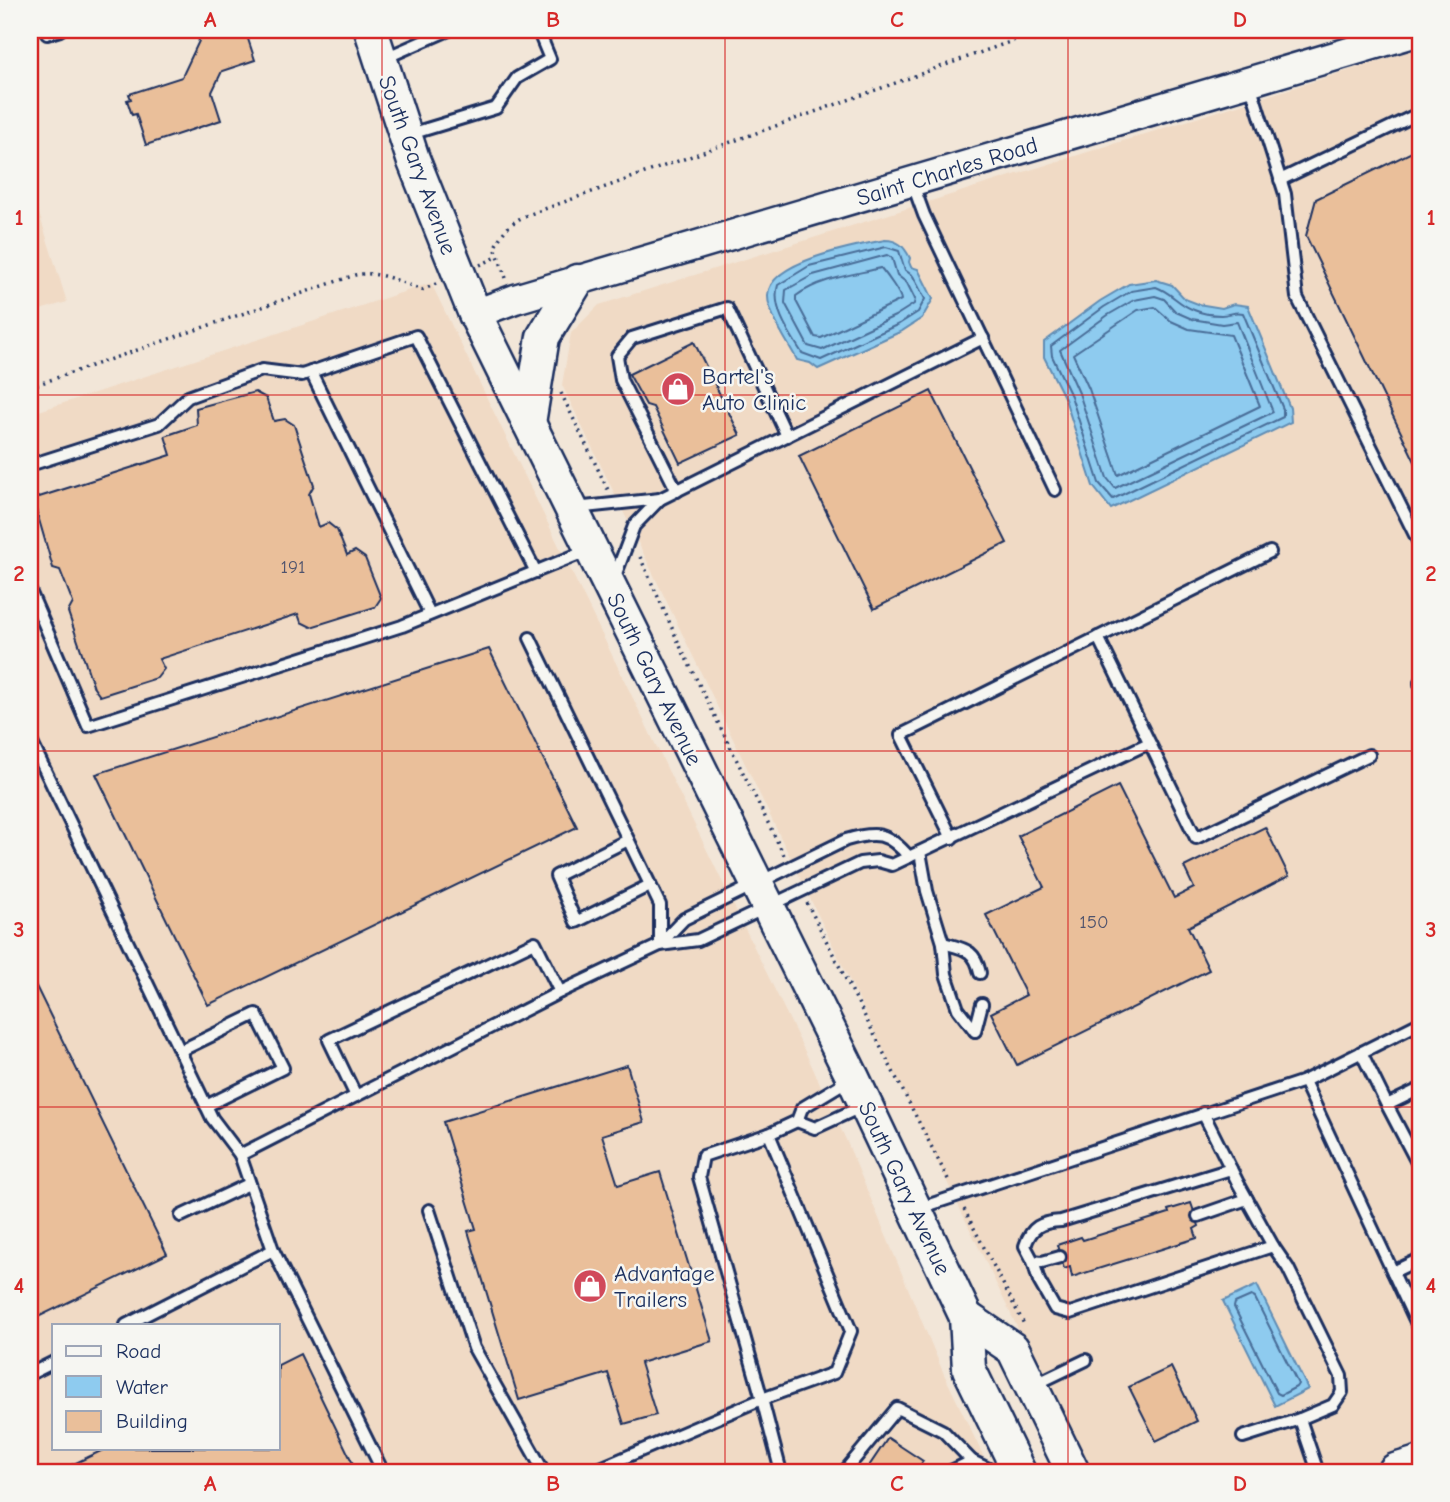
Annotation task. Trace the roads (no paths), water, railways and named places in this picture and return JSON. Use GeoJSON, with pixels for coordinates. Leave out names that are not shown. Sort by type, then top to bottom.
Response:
{"type":"FeatureCollection","features":[{"type":"Feature","properties":{"kind":"main road","name":"South Gary Avenue"},"geometry":{"type":"LineString","coordinates":[[371,30],[429,203],[475,314],[859,1091],[966,1317],[969,1369],[1019,1472]]}},
{"type":"Feature","properties":{"kind":"main road"},"geometry":{"type":"LineString","coordinates":[[529,423],[543,337],[577,281]]}},
{"type":"Feature","properties":{"kind":"main road"},"geometry":{"type":"LineString","coordinates":[[966,1317],[1013,1349],[1073,1472]]}},
{"type":"Feature","properties":{"kind":"main road"},"geometry":{"type":"LineString","coordinates":[[1397,1472],[1420,1465]]}},
{"type":"Feature","properties":{"kind":"street","name":"Saint Charles Road"},"geometry":{"type":"LineString","coordinates":[[475,314],[514,299],[1420,31]]}},
{"type":"Feature","properties":{"kind":"lane"},"geometry":{"type":"LineString","coordinates":[[47,34],[60,30]]}},
{"type":"Feature","properties":{"kind":"lane"},"geometry":{"type":"LineString","coordinates":[[380,60],[449,30]]}},
{"type":"Feature","properties":{"kind":"lane"},"geometry":{"type":"LineString","coordinates":[[405,136],[496,108],[517,78],[550,59],[538,30]]}},
{"type":"Feature","properties":{"kind":"lane"},"geometry":{"type":"LineString","coordinates":[[1249,82],[1284,194],[1297,297],[1420,545]]}},
{"type":"Feature","properties":{"kind":"lane"},"geometry":{"type":"LineString","coordinates":[[1280,180],[1420,113]]}},
{"type":"Feature","properties":{"kind":"lane"},"geometry":{"type":"LineString","coordinates":[[912,181],[924,215],[1055,490]]}},
{"type":"Feature","properties":{"kind":"lane"},"geometry":{"type":"LineString","coordinates":[[677,491],[621,380],[617,356],[632,338],[727,308],[787,436]]}},
{"type":"Feature","properties":{"kind":"lane"},"geometry":{"type":"LineString","coordinates":[[30,465],[159,424],[188,397],[262,370],[302,375],[416,337],[536,572]]}},
{"type":"Feature","properties":{"kind":"lane"},"geometry":{"type":"LineString","coordinates":[[571,508],[660,499],[983,338]]}},
{"type":"Feature","properties":{"kind":"lane"},"geometry":{"type":"LineString","coordinates":[[311,372],[430,614]]}},
{"type":"Feature","properties":{"kind":"lane"},"geometry":{"type":"LineString","coordinates":[[611,588],[634,526],[660,499]]}},
{"type":"Feature","properties":{"kind":"lane"},"geometry":{"type":"LineString","coordinates":[[30,591],[88,726],[402,626],[591,549]]}},
{"type":"Feature","properties":{"kind":"lane"},"geometry":{"type":"LineString","coordinates":[[951,838],[901,735],[1270,552]]}},
{"type":"Feature","properties":{"kind":"lane"},"geometry":{"type":"LineString","coordinates":[[1098,637],[1196,838],[1368,755]]}},
{"type":"Feature","properties":{"kind":"lane"},"geometry":{"type":"LineString","coordinates":[[530,638],[660,905],[660,945]]}},
{"type":"Feature","properties":{"kind":"lane"},"geometry":{"type":"LineString","coordinates":[[30,740],[212,1118],[240,1155],[273,1250],[383,1472]]}},
{"type":"Feature","properties":{"kind":"lane"},"geometry":{"type":"LineString","coordinates":[[660,945],[684,919],[860,863],[878,861],[892,865],[1149,743]]}},
{"type":"Feature","properties":{"kind":"lane"},"geometry":{"type":"LineString","coordinates":[[240,1155],[560,992],[660,945],[698,940],[846,840],[868,834],[885,836],[915,854],[943,943],[946,974],[958,1009],[975,1031],[982,1004]]}},
{"type":"Feature","properties":{"kind":"lane"},"geometry":{"type":"LineString","coordinates":[[628,840],[556,876],[576,922],[650,886]]}},
{"type":"Feature","properties":{"kind":"lane"},"geometry":{"type":"LineString","coordinates":[[356,1096],[329,1041],[535,942],[560,992]]}},
{"type":"Feature","properties":{"kind":"lane"},"geometry":{"type":"LineString","coordinates":[[943,943],[967,950],[977,960],[980,973]]}},
{"type":"Feature","properties":{"kind":"lane"},"geometry":{"type":"LineString","coordinates":[[180,1051],[256,1014],[283,1068],[206,1106]]}},
{"type":"Feature","properties":{"kind":"lane"},"geometry":{"type":"LineString","coordinates":[[915,1210],[1304,1080],[1420,1023]]}},
{"type":"Feature","properties":{"kind":"lane"},"geometry":{"type":"LineString","coordinates":[[1361,1052],[1420,1168]]}},
{"type":"Feature","properties":{"kind":"lane"},"geometry":{"type":"LineString","coordinates":[[1304,1080],[1418,1324],[1420,1322]]}},
{"type":"Feature","properties":{"kind":"lane"},"geometry":{"type":"LineString","coordinates":[[1387,1105],[1420,1089]]}},
{"type":"Feature","properties":{"kind":"lane"},"geometry":{"type":"LineString","coordinates":[[797,1121],[802,1108],[859,1091]]}},
{"type":"Feature","properties":{"kind":"lane"},"geometry":{"type":"LineString","coordinates":[[781,1472],[699,1178],[704,1156],[797,1121],[815,1128],[859,1091]]}},
{"type":"Feature","properties":{"kind":"lane"},"geometry":{"type":"LineString","coordinates":[[1203,1112],[1247,1199],[1288,1268],[1341,1376],[1342,1392],[1333,1405],[1300,1419],[1243,1437]]}},
{"type":"Feature","properties":{"kind":"lane"},"geometry":{"type":"LineString","coordinates":[[591,1472],[762,1399],[834,1373],[851,1331],[769,1133]]}},
{"type":"Feature","properties":{"kind":"lane"},"geometry":{"type":"LineString","coordinates":[[1231,1169],[1061,1221],[1048,1222],[1032,1230],[1025,1246],[1049,1300],[1055,1309],[1070,1313],[1273,1245]]}},
{"type":"Feature","properties":{"kind":"lane"},"geometry":{"type":"LineString","coordinates":[[181,1216],[249,1184]]}},
{"type":"Feature","properties":{"kind":"lane"},"geometry":{"type":"LineString","coordinates":[[1198,1216],[1247,1199]]}},
{"type":"Feature","properties":{"kind":"lane"},"geometry":{"type":"LineString","coordinates":[[429,1210],[474,1348],[544,1472]]}},
{"type":"Feature","properties":{"kind":"lane"},"geometry":{"type":"LineString","coordinates":[[128,1324],[273,1250]]}},
{"type":"Feature","properties":{"kind":"lane"},"geometry":{"type":"LineString","coordinates":[[1033,1261],[1042,1262],[1060,1257]]}},
{"type":"Feature","properties":{"kind":"lane"},"geometry":{"type":"LineString","coordinates":[[1393,1272],[1420,1259]]}},
{"type":"Feature","properties":{"kind":"lane"},"geometry":{"type":"LineString","coordinates":[[1031,1386],[1086,1360]]}},
{"type":"Feature","properties":{"kind":"lane"},"geometry":{"type":"LineString","coordinates":[[30,1374],[52,1363]]}},
{"type":"Feature","properties":{"kind":"lane"},"geometry":{"type":"LineString","coordinates":[[844,1472],[897,1408],[943,1431],[972,1461],[995,1472]]}},
{"type":"Feature","properties":{"kind":"lane"},"geometry":{"type":"LineString","coordinates":[[1300,1419],[1318,1472]]}},
{"type":"Feature","properties":{"kind":"lane"},"geometry":{"type":"LineString","coordinates":[[949,1472],[972,1461]]}},
{"type":"Feature","properties":{"kind":"water"},"geometry":{"type":"Polygon","coordinates":[[[885,240],[894,241],[903,247],[910,258],[911,267],[918,269],[933,299],[922,318],[902,331],[818,369],[810,363],[797,360],[771,310],[768,295],[772,283],[798,264],[836,251],[885,240]]]}},
{"type":"Feature","properties":{"kind":"water"},"geometry":{"type":"Polygon","coordinates":[[[1156,280],[1172,285],[1185,299],[1198,304],[1222,308],[1234,304],[1248,306],[1290,408],[1291,422],[1111,509],[1093,486],[1065,399],[1044,357],[1044,342],[1100,301],[1129,284],[1156,280]]]}},
{"type":"Feature","properties":{"kind":"water"},"geometry":{"type":"Polygon","coordinates":[[[1257,1285],[1308,1389],[1275,1406],[1223,1301],[1257,1285]]]}},
{"type":"Feature","properties":{"kind":"place","name":"Bartel's Auto Clinic"},"geometry":{"type":"Point","coordinates":[678,389]}},
{"type":"Feature","properties":{"kind":"place","name":"Advantage Trailers"},"geometry":{"type":"Point","coordinates":[590,1286]}}]}
